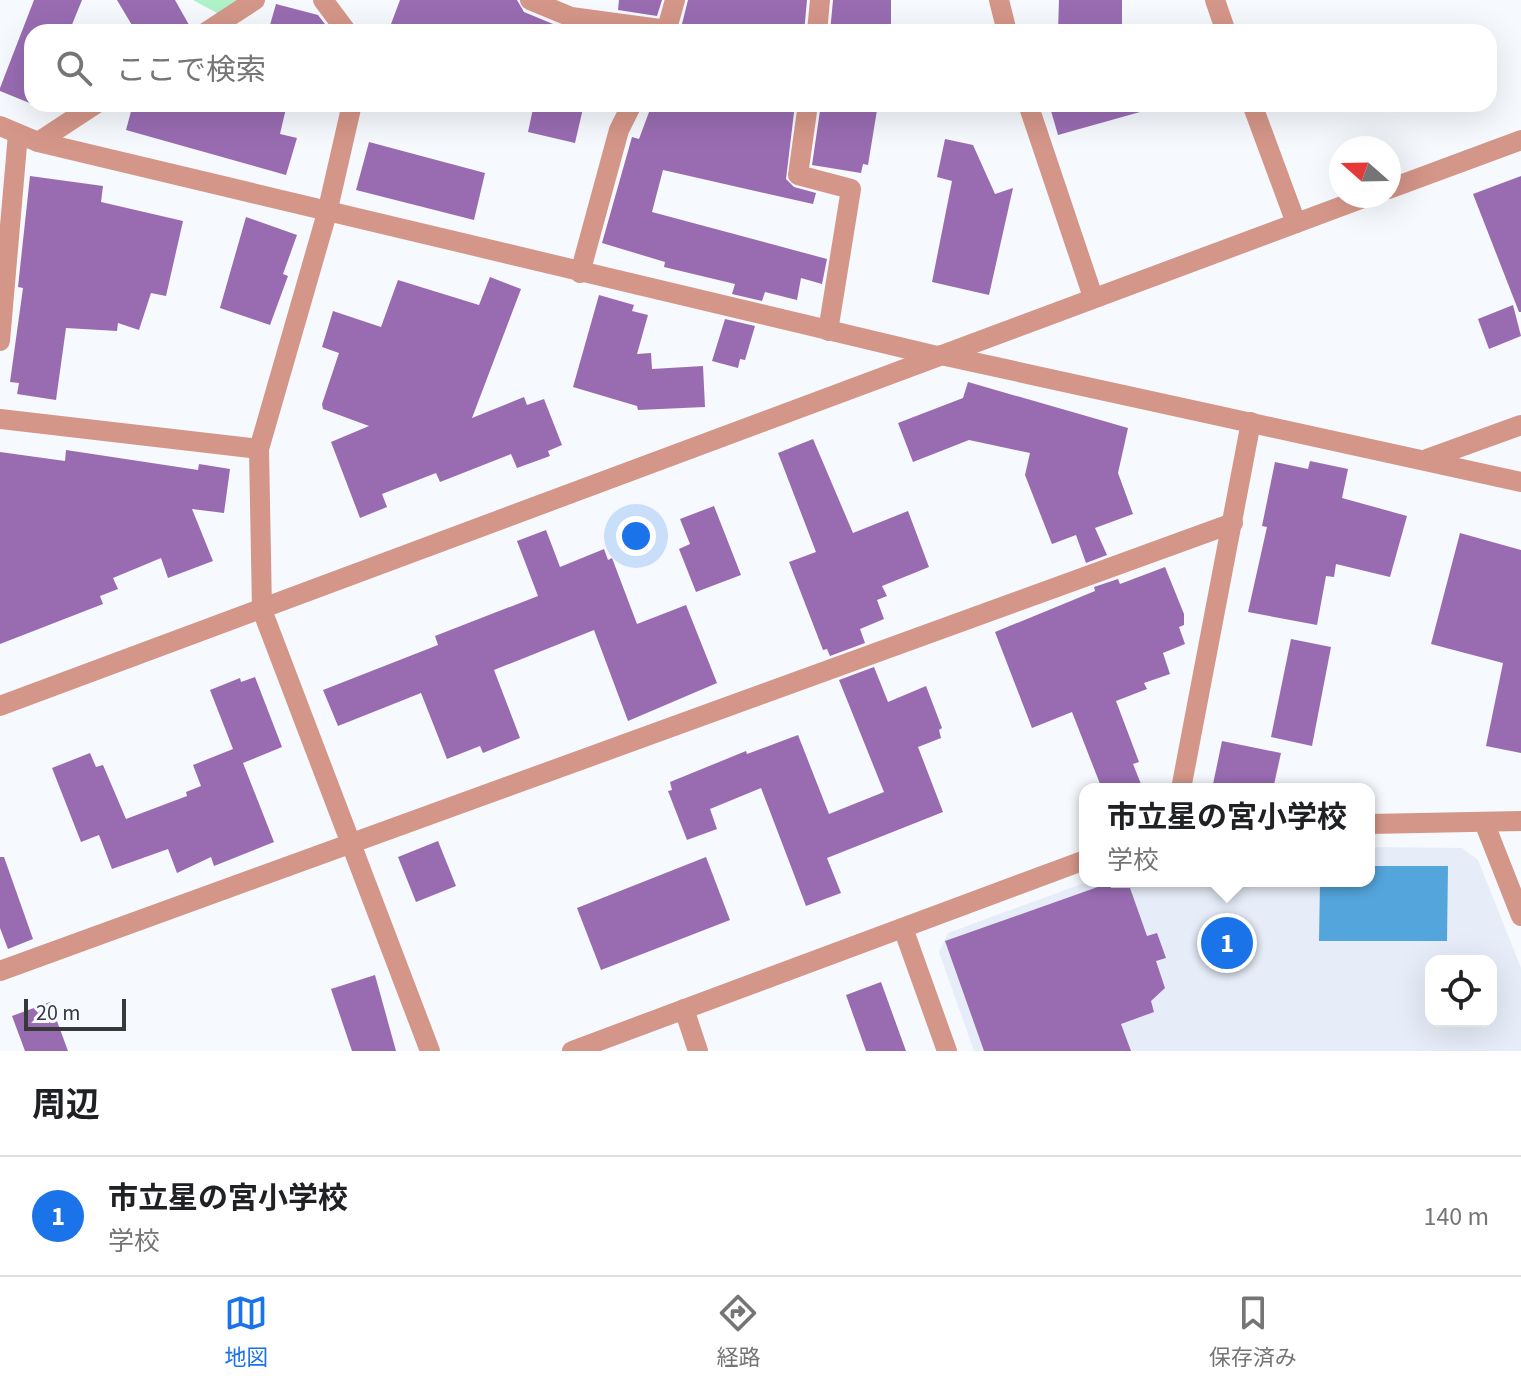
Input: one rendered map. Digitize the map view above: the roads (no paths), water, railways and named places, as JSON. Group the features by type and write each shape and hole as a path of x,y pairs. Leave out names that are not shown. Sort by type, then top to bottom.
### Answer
{"street":[{"path":"218,24 255,0"},
{"path":"323,0 341,24"},
{"path":"530,0 571,17 619,24"},
{"path":"669,24 675,0"},
{"path":"818,24 820,0"},
{"path":"999,0 1005,24"},
{"path":"1215,0 1223,24"},
{"path":"19,134 75,112"},
{"path":"350,112 327,213 259,449 262,610 430,1051"},
{"path":"580,273 619,130 628,112"},
{"path":"807,112 798,175 851,189 828,331"},
{"path":"1031,112 1093,297"},
{"path":"1255,112 1296,223"},
{"path":"19,134 327,213 828,331 1521,482"},
{"path":"0,341 19,134"},
{"path":"1401,185 1521,140"},
{"path":"0,706 1337,208"},
{"path":"0,419 259,449"},
{"path":"1182,783 1251,422"},
{"path":"1426,459 1521,425"},
{"path":"0,971 1233,523"},
{"path":"1375,824 1521,821"},
{"path":"1484,822 1521,916"},
{"path":"572,1051 1079,862"},
{"path":"903,928 947,1051"},
{"path":"684,1009 698,1051"}],"water":[{"path":"1375,866 1448,866 1447,941 1319,941 1320,887 1375,887"}],"place":[{"name":"市立星の宮小学校","path":"1227,943"}]}
